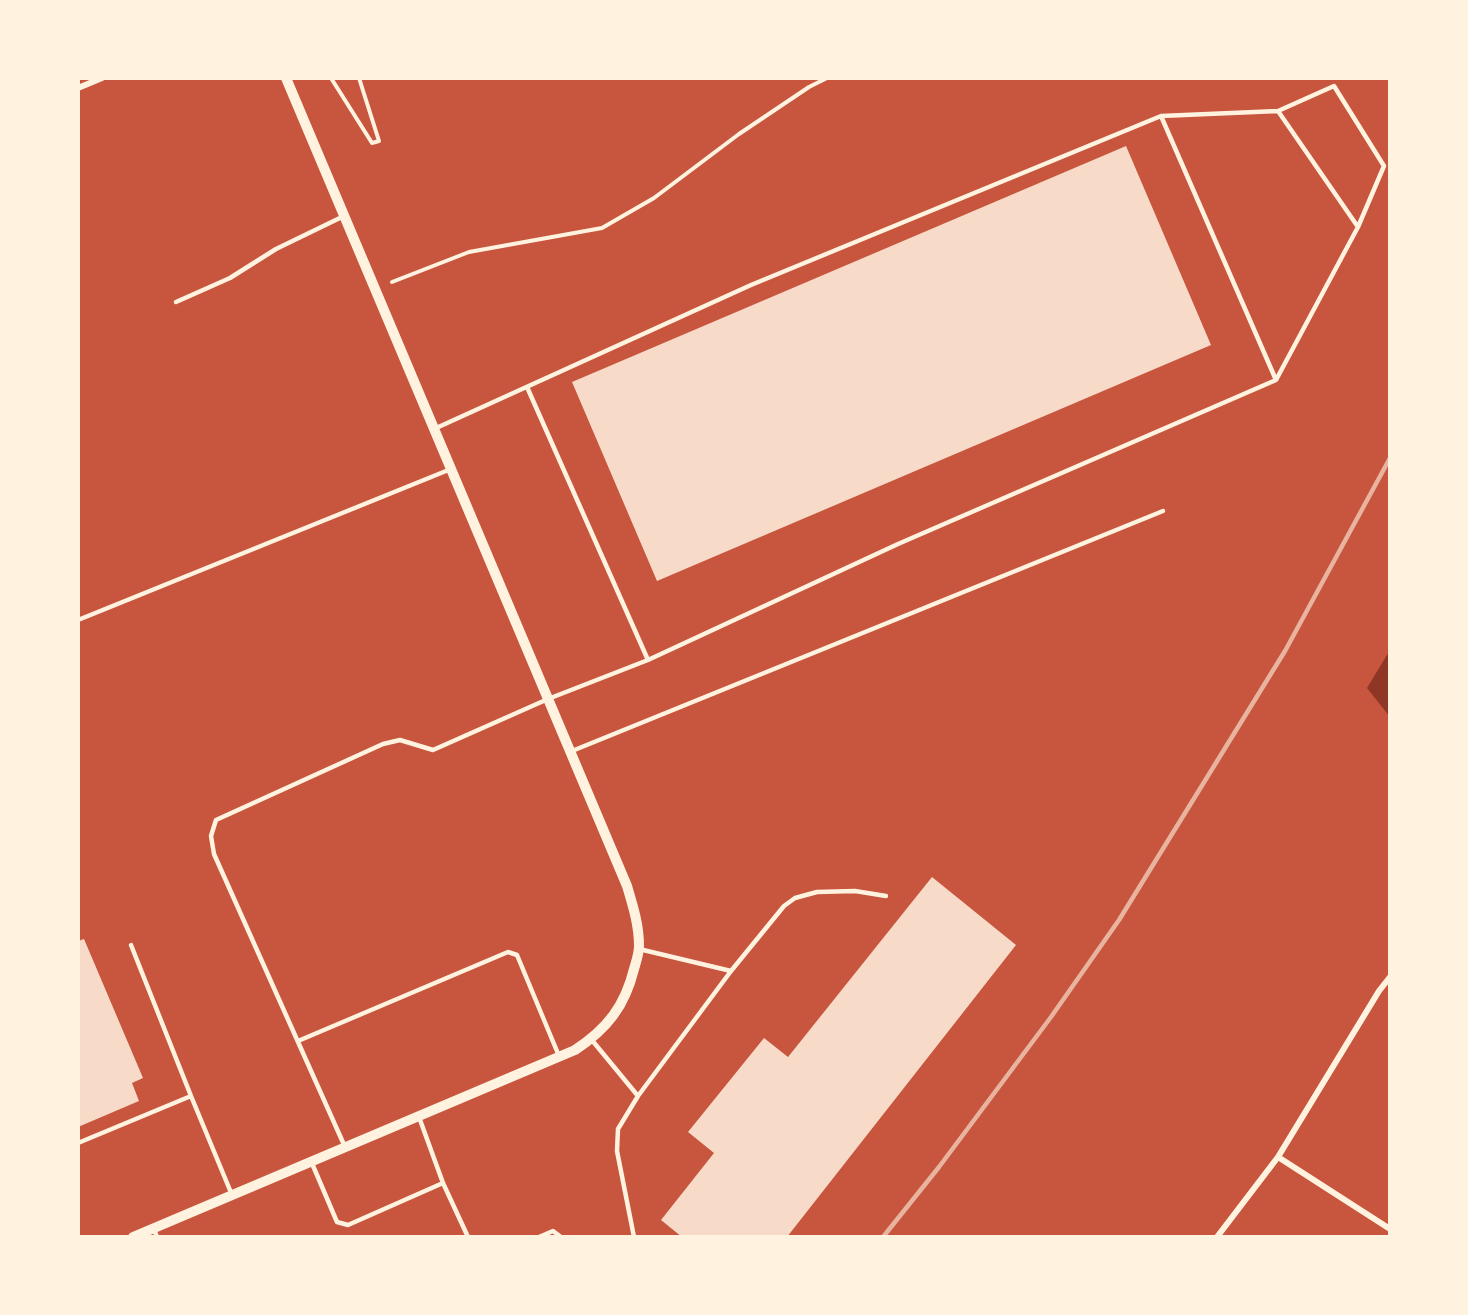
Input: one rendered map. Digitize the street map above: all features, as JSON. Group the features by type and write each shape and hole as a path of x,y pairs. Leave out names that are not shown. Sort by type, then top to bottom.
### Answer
{"street":[{"path":"78,88 102,78"},
{"path":"133,1237 156,1233 232,1195 575,1050 611,1020 629,990 639,949 637,920 627,886 286,78"},
{"path":"1217,1237 1278,1157 1379,991 1390,977"},
{"path":"1278,1157 1390,1229"}],"lane":[{"path":"345,1148 214,854 211,836 216,820 383,744 400,740 433,750 548,699 648,660 898,544 1276,380 1358,227 1384,166 1334,86 1278,111 1161,116 751,285 434,429"},
{"path":"1278,111 1358,227"},
{"path":"1161,116 1276,380"},
{"path":"176,302 230,278 276,249 345,216"},
{"path":"527,387 648,660"},
{"path":"78,620 451,469"},
{"path":"569,752 1163,511"},
{"path":"634,1237 617,1151 618,1129 638,1096 730,971 784,906 795,898 817,892 855,891 886,896"},
{"path":"131,945 232,1195"},
{"path":"639,949 730,971"},
{"path":"297,1041 508,952 517,955 559,1056"},
{"path":"591,1039 638,1096"},
{"path":"78,1143 191,1096"},
{"path":"419,1117 443,1183 468,1237"},
{"path":"311,1161 338,1222 348,1226 443,1183"},
{"path":"539,1237 553,1231 561,1237"}],"path":[{"path":"331,78 372,143 379,141 359,78"},
{"path":"375,288 469,252 602,228 654,198 739,134 809,87 827,78"}],"shaded area":[{"path":"1390,650 1390,717 1367,688"}],"building":[{"path":"1126,146 1211,345 657,581 572,382"},
{"path":"932,877 1016,945 787,1237 682,1237 661,1220 714,1153 688,1132 764,1038 788,1057"},
{"path":"84,939 143,1078 132,1083 139,1101 78,1127 78,941"}],"railway":[{"path":"883,1237 939,1167 1051,1017 1119,920 1285,651 1390,458"}]}
